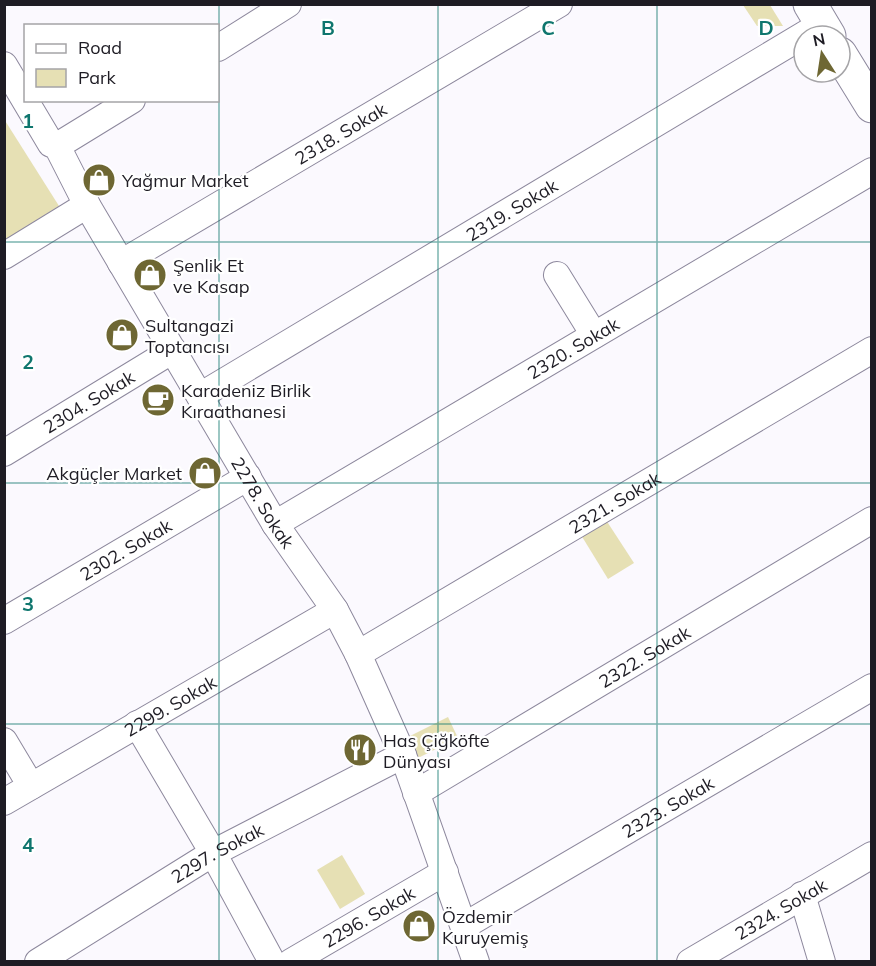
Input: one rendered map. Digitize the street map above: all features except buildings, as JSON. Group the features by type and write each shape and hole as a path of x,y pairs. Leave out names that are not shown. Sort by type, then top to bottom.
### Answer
{"main road":[{"path":"852,74 872,106"}],"street":[{"path":"219,47 288,4"},
{"name":"2318. Sokak","path":"121,263 559,4"},
{"name":"2319. Sokak","path":"200,396 817,15"},
{"name":"2278. Sokak","path":"4,65 24,99"},
{"name":"2278. Sokak","path":"26,102 51,144 57,146 87,205 275,524 335,610 358,654 403,755 476,962"},
{"path":"57,146 129,102"},
{"name":"2320. Sokak","path":"275,524 872,171"},
{"path":"4,256 87,205"},
{"path":"557,275 594,335"},
{"name":"2304. Sokak","path":"4,453 173,350"},
{"name":"2321. Sokak","path":"358,654 872,350"},
{"name":"2302. Sokak","path":"4,621 248,477"},
{"name":"2322. Sokak","path":"417,793 872,520"},
{"name":"2299. Sokak","path":"4,802 335,610"},
{"name":"2323. Sokak","path":"464,926 872,687"},
{"path":"137,724 213,853 272,962"},
{"path":"4,741 31,786"},
{"name":"2297. Sokak","path":"38,962 213,853 403,755"},
{"name":"2324. Sokak","path":"690,962 872,855"},
{"name":"2296. Sokak","path":"291,962 445,872"},
{"path":"802,896 822,962"}],"green space":[{"path":"743,5 770,5 783,26 757,26"},
{"path":"4,119 59,206 5,240 4,240"},
{"path":"606,520 634,563 608,579 581,535"},
{"path":"448,717 458,738 414,760 404,739"},
{"path":"342,855 365,894 340,909 317,870"}],"place":[{"name":"Yağmur Market","path":"99,180"},
{"name":"Şenlik Et ve Kasap","path":"150,275"},
{"name":"Sultangazi Toptancısı","path":"122,335"},
{"name":"Karadeniz Birlik Kıraathanesi","path":"158,400"},
{"name":"Akgüçler Market","path":"205,473"},
{"name":"Has Çiğköfte Dünyası","path":"360,750"},
{"name":"Özdemir Kuruyemiş","path":"419,926"}]}
